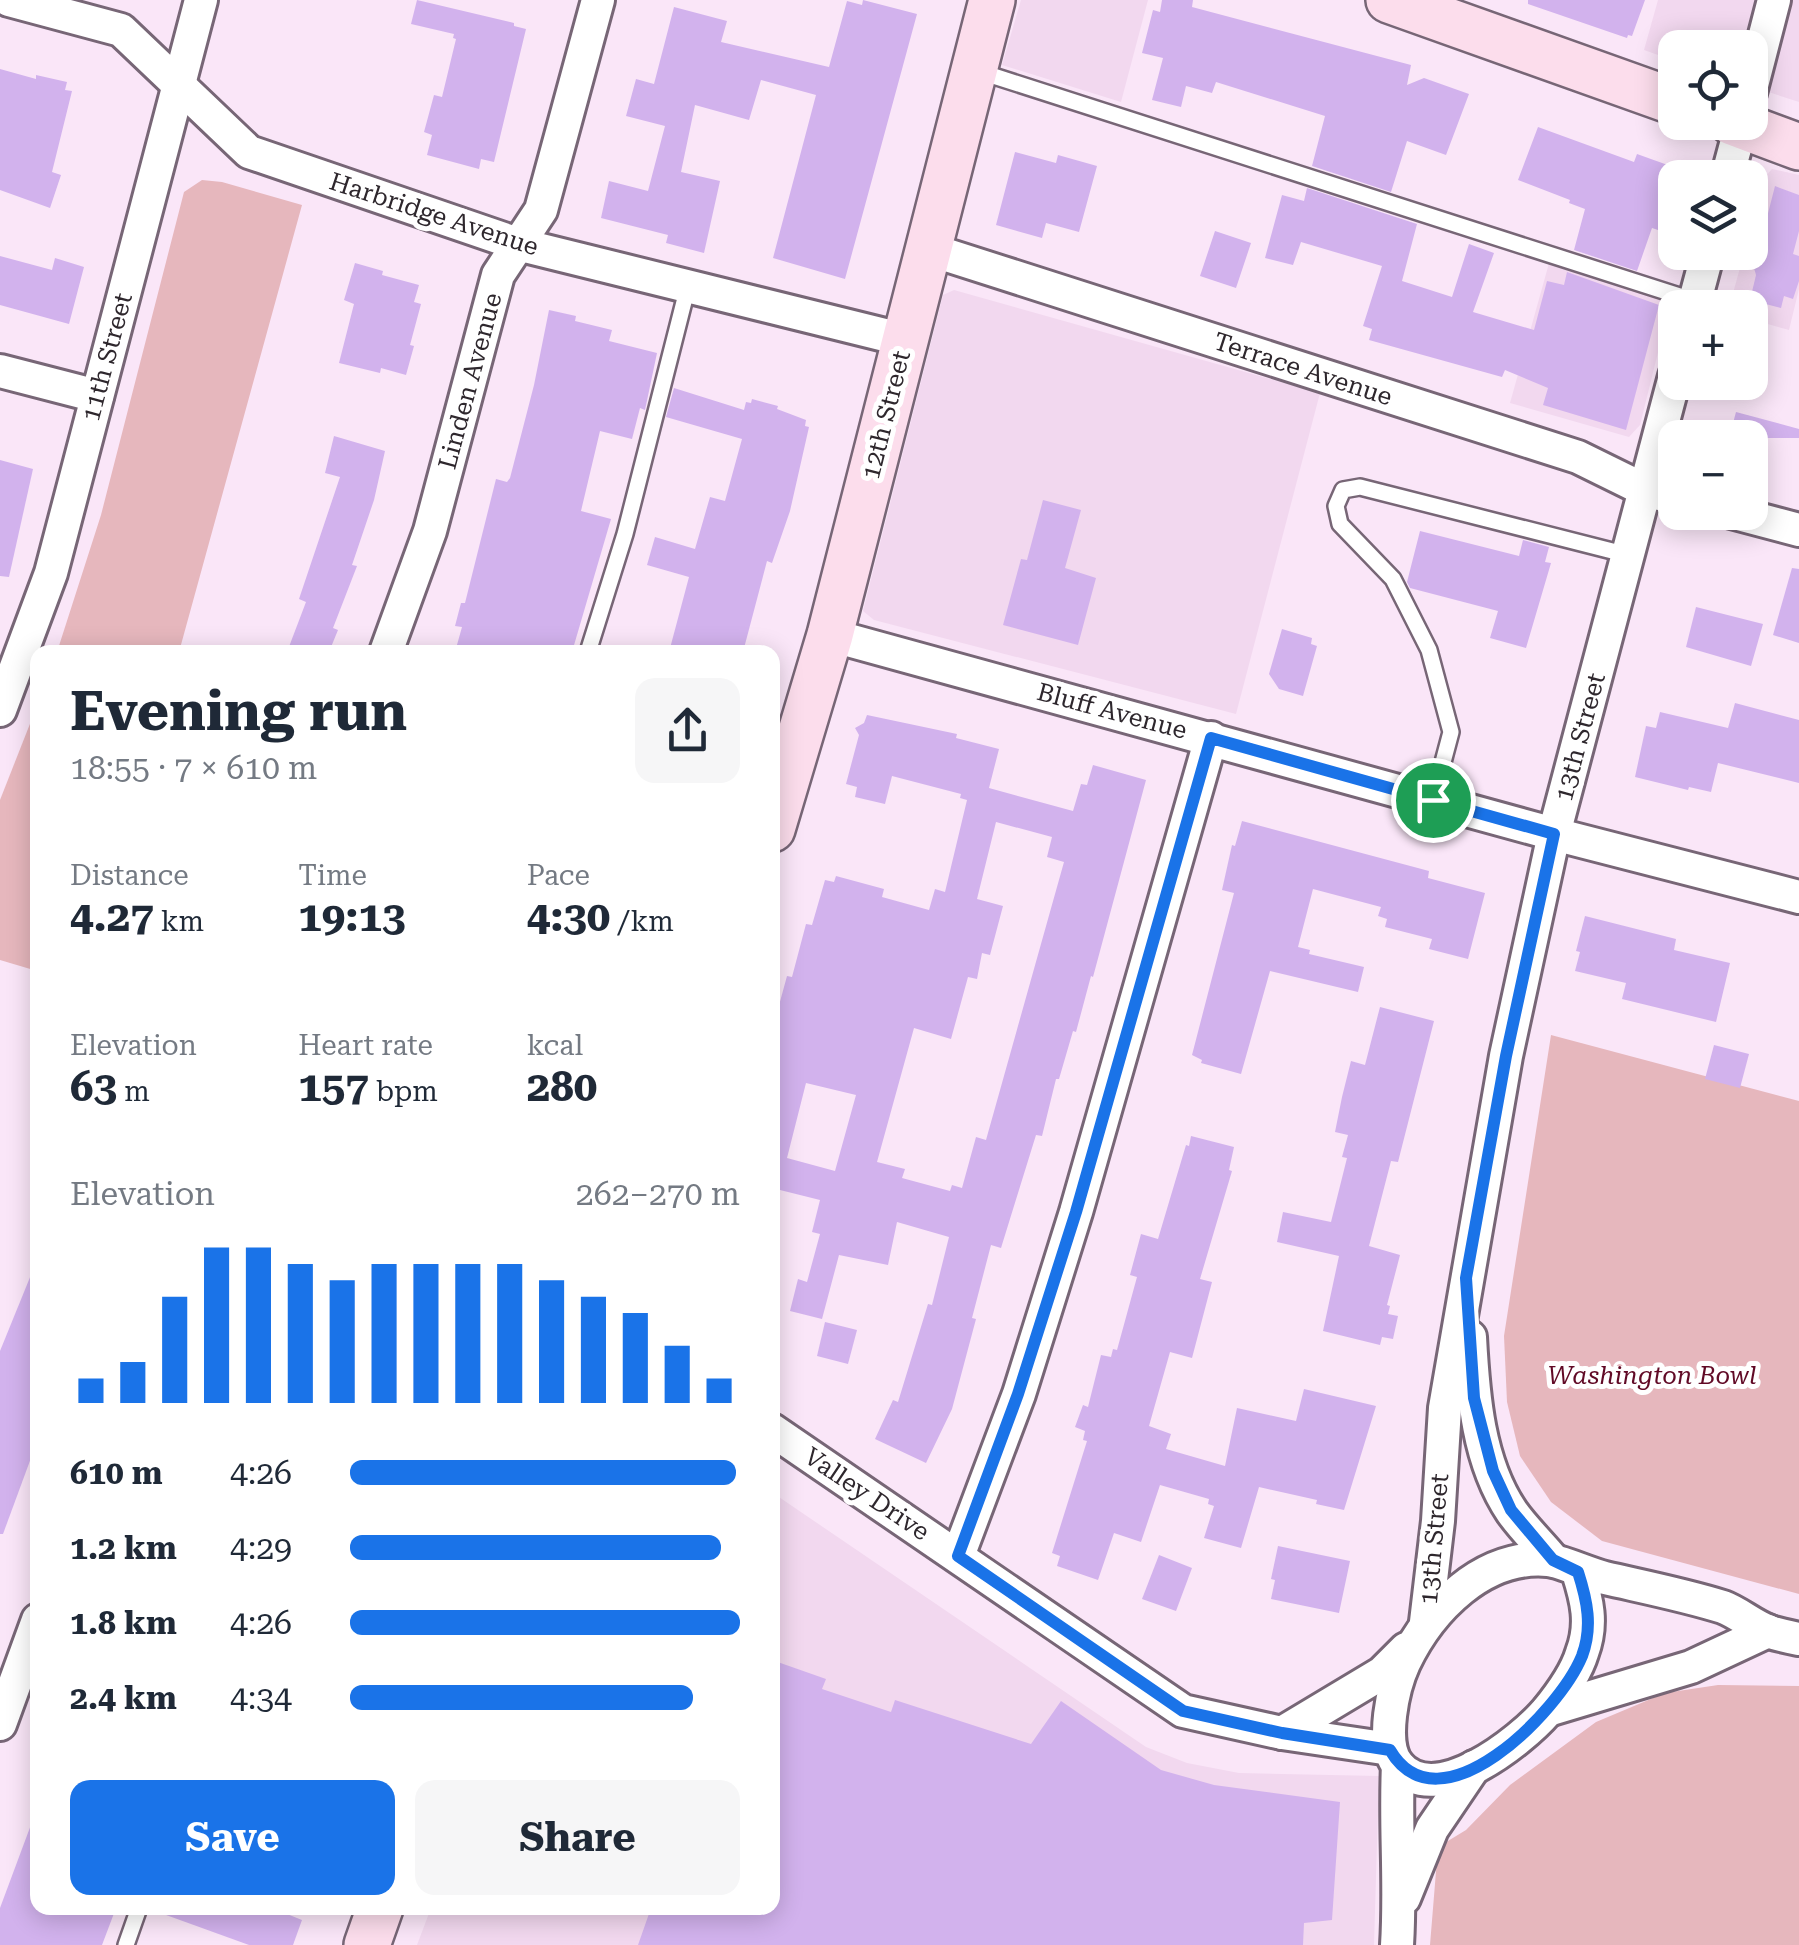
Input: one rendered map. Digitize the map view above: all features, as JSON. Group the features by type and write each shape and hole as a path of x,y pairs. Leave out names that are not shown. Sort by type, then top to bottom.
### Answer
{"street":[{"name":"Harbridge Avenue","path":"10,0 121,30 249,152 521,244 905,340"},
{"name":"11th Street","path":"0,710 51,573 201,0"},
{"name":"Linden Avenue","path":"389,645 430,531 498,275 541,210 598,0"},
{"name":"12th Street","path":"780,802 830,635 992,0"},
{"path":"1389,0 1658,96"},
{"path":"1765,30 1774,0"},
{"path":"1768,130 1799,146"},
{"name":"Terrace Avenue","path":"928,250 1578,457 1658,493"},
{"path":"0,370 97,396"},
{"name":"13th Street","path":"1282,1733 1382,1672 1421,1630 1438,1521 1444,1408 1506,1056 1554,834 1628,555 1658,498"},
{"path":"1768,522 1799,530"},
{"name":"Bluff Avenue","path":"830,635 1799,898"},
{"path":"958,1556 1018,1394 1076,1212 1211,738"},
{"name":"13th Street","path":"1466,1278 1474,1398 1493,1471 1511,1510 1566,1566"},
{"name":"Valley Drive","path":"780,1435 1183,1711 1394,1757"},
{"path":"1397,1945 1400,1906 1391,1706 1400,1672 1421,1630 1465,1588 1499,1565 1517,1560 1566,1566 1726,1608 1784,1635"},
{"path":"1394,1757 1412,1775 1446,1778 1474,1767 1521,1735 1548,1710 1582,1656 1587,1635 1589,1616 1566,1566"},
{"path":"1548,1710 1784,1635"},
{"path":"0,1724 30,1642"},
{"path":"1400,1906 1432,1829 1474,1767"},
{"path":"367,1945 378,1915"}],"lane":[{"path":"974,70 1658,292"},
{"path":"590,645 625,534 688,286"},
{"path":"1433,800 1451,732 1429,650 1393,580 1340,524 1336,506 1344,490 1360,487 1628,555"},
{"path":"126,1945 137,1915"}],"shaded area":[{"path":"1021,0 1148,0 1121,102 1002,65"},
{"path":"1658,0 1799,0 1799,102 1768,92 1768,30 1658,30 1658,55 1644,50"},
{"path":"1772,169 1799,175 1799,289 1789,330 1768,324 1768,290 1734,290 1739,270 1768,270 1768,174"},
{"path":"1551,256 1658,291 1658,352 1640,425 1629,437 1510,403"},
{"path":"954,290 1320,393 1236,714 874,620 863,611 943,295"},
{"path":"780,1498 1146,1747 1187,1763 1239,1773 1379,1776 1374,1945 417,1945 428,1915 780,1915"}],"green space":[{"path":"202,180 222,182 302,205 181,645 59,645 101,515 184,192"},
{"path":"30,724 30,969 0,960 0,800"},
{"name":"Washington Bowl","path":"1551,1035 1799,1101 1799,1594 1602,1541 1551,1502 1520,1456 1507,1402 1504,1336"},
{"path":"1718,1685 1799,1686 1799,1945 1430,1945 1438,1847 1466,1830 1510,1785 1596,1722 1665,1693"}],"building":[{"path":"417,0 526,29 494,162 481,159 479,169 427,155 432,135 424,132 434,95 442,97 456,39 454,34 411,24"},
{"path":"863,0 917,14 845,279 773,258 816,95 761,80 749,120 695,105 681,172 720,181 704,253 666,243 668,235 601,218 609,181 648,191 665,126 626,116 636,79 654,84 674,7 727,21 721,42 829,67 847,1 862,5"},
{"path":"1162,0 1193,0 1192,7 1411,65 1407,85 1424,78 1469,94 1446,155 1407,141 1391,192 1312,166 1325,116 1216,82 1212,93 1186,86 1181,107 1152,100 1163,58 1142,53 1153,10 1160,12"},
{"path":"1528,0 1645,0 1632,36 1627,38 1528,4"},
{"path":"0,69 67,82 65,90 72,91 52,172 61,175 50,208 0,190"},
{"path":"1538,127 1634,162 1637,154 1658,162 1658,230 1652,228 1637,271 1574,250 1585,209 1518,180"},
{"path":"1015,152 1056,163 1058,155 1097,166 1079,232 1046,223 1042,238 996,225"},
{"path":"1775,186 1799,195 1799,231 1793,254 1799,256 1799,281 1793,299 1784,296 1781,308 1768,305 1768,290 1752,290 1755,270 1768,270 1768,213"},
{"path":"1307,188 1417,224 1402,281 1452,297 1469,244 1494,253 1473,312 1534,330 1547,281 1564,285 1567,272 1658,305 1626,430 1543,405 1548,388 1505,370 1502,377 1369,340 1372,329 1363,326 1382,266 1301,242 1293,265 1265,258 1282,195 1304,201"},
{"path":"1215,231 1251,243 1236,288 1200,276"},
{"path":"0,256 52,270 55,258 84,267 69,324 0,305"},
{"path":"355,263 419,285 414,302 421,304 406,375 339,363 354,304 344,300"},
{"path":"549,310 612,330 609,341 657,353 645,410 640,408 632,439 600,431 581,511 611,519 574,645 457,645 462,627 455,626 461,603 465,603 496,479 507,482 510,478"},
{"path":"674,388 744,410 746,402 751,403 752,399 778,406 777,409 806,420 805,426 809,427 790,511 772,563 767,561 745,645 671,645 689,577 647,565 655,537 695,549 710,497 725,501 742,439 666,417"},
{"path":"1736,412 1766,420 1734,420"},
{"path":"1768,421 1799,429 1799,438 1768,438"},
{"path":"334,436 385,451 374,500 352,565 357,566 333,628 338,630 332,645 290,645 306,602 299,599 340,477 325,473"},
{"path":"0,460 33,469 9,577 0,576"},
{"path":"1043,500 1081,510 1065,568 1096,578 1078,645 1003,625 1021,559 1027,560"},
{"path":"1420,531 1519,556 1523,540 1549,547 1545,562 1551,563 1526,648 1490,638 1498,611 1410,588 1407,582"},
{"path":"1792,568 1799,569 1799,643 1773,635"},
{"path":"1696,607 1763,624 1751,666 1686,647"},
{"path":"1282,629 1312,638 1311,644 1317,646 1303,696 1279,689 1269,674"},
{"path":"1735,703 1799,720 1799,783 1718,763 1711,792 1635,777 1646,726 1656,728 1660,712 1728,728"},
{"path":"867,715 957,734 956,738 999,749 989,788 1073,811 1081,784 1087,785 1093,765 1146,780 1076,1032 1073,1031 1056,1079 1042,1136 1036,1135 1001,1248 991,1245 952,1409 926,1463 875,1439 893,1400 898,1402 928,1304 932,1305 949,1237 897,1222 888,1265 839,1255 822,1319 790,1311 798,1279 807,1282 820,1234 812,1232 820,1200 780,1190 780,1002 787,976 792,977 806,924 812,925 825,880 834,882 836,876 884,889 882,897 929,910 935,889 945,892 967,800 960,798 961,794 892,776 885,804 855,797 857,787 846,784 859,735 855,728 864,723","holes":["996,822 1052,837 1047,857 1064,862 986,1140 976,1137 962,1188 952,1185 950,1191 902,1178 905,1169 877,1162 914,1028 951,1039 968,977 977,979 982,953 990,955 1003,906 977,899","806,1083 856,1095 835,1171 787,1158"]},
{"path":"1242,821 1429,871 1428,878 1485,893 1468,959 1429,949 1432,939 1385,927 1387,919 1378,916 1381,907 1313,889 1298,947 1310,950 1309,954 1364,967 1358,992 1270,971 1241,1074 1201,1063 1192,1055 1234,893 1222,890"},
{"path":"1585,916 1676,939 1674,950 1730,963 1716,1022 1622,999 1626,983 1575,971"},
{"path":"1380,1007 1434,1021 1398,1162 1391,1161 1369,1246 1400,1255 1387,1305 1388,1314 1398,1316 1393,1339 1382,1337 1380,1345 1323,1331 1339,1256 1277,1242 1283,1212 1331,1222 1347,1158 1342,1157 1348,1135 1335,1132 1342,1097 1351,1061 1365,1065"},
{"path":"1714,1045 1749,1054 1740,1088 1705,1079"},
{"path":"1191,1136 1234,1147 1229,1170 1232,1171 1200,1279 1212,1282 1192,1358 1170,1352 1149,1426 1171,1434 1166,1449 1225,1466 1237,1408 1296,1421 1304,1389 1376,1406 1344,1510 1259,1487 1241,1548 1204,1538 1214,1506 1208,1504 1209,1499 1160,1485 1141,1542 1114,1533 1098,1580 1057,1566 1060,1556 1052,1553 1087,1441 1083,1440 1085,1431 1075,1427 1083,1405 1088,1407 1101,1355 1111,1357 1113,1349 1117,1350 1137,1277 1130,1275 1141,1234 1158,1239"},
{"path":"30,1277 30,1461 3,1534 0,1534 0,1351"},
{"path":"825,1322 857,1330 848,1364 817,1356"},
{"path":"1278,1546 1350,1561 1339,1613 1271,1599"},
{"path":"1159,1555 1192,1568 1176,1611 1142,1599"},
{"path":"780,1663 826,1679 822,1689 891,1712 895,1700 1031,1744 1061,1701 1161,1770 1214,1785 1340,1802 1332,1920 1304,1923 1303,1945 638,1945 649,1915 780,1915"},
{"path":"30,1827 30,1915 113,1915 102,1945 0,1945 0,1908"},
{"path":"166,1915 290,1915 302,1920 293,1945 249,1945"}],"route":[{"path":"1211,738 1433,800 1554,834 1506,1056 1466,1278 1474,1398 1493,1471 1511,1510 1553,1560 1578,1572 1589,1616 1582,1656 1548,1710 1492,1758 1446,1778 1429,1779 1406,1771 1390,1750 1282,1733 1183,1711 958,1556 1018,1394 1076,1212 1211,738"}]}
